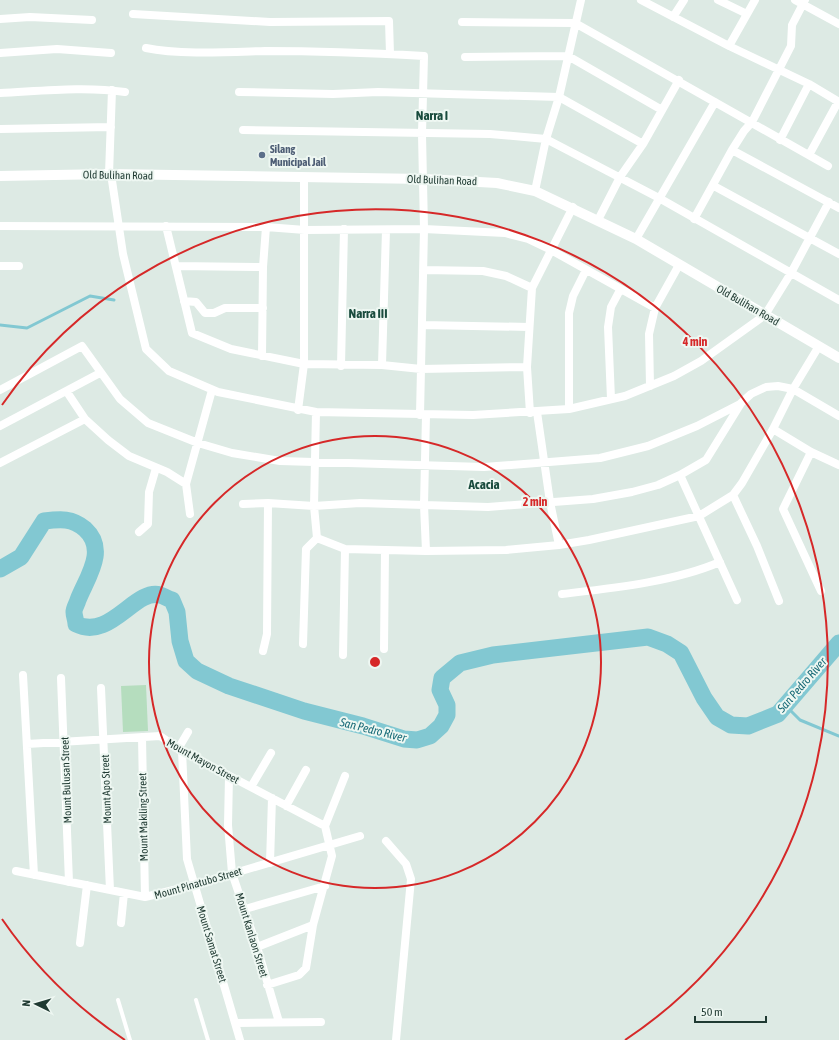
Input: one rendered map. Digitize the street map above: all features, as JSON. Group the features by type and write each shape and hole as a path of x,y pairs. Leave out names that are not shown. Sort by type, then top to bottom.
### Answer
{"street":[{"path":"535,191 546,138 559,97 581,0"},
{"path":"641,0 729,46 809,84 838,102 809,155"},
{"path":"674,17 684,0"},
{"path":"718,0 747,14"},
{"path":"729,46 755,0"},
{"path":"694,219 714,186 732,150 744,131 752,122 791,46 792,25 801,1 839,24"},
{"path":"133,14 270,22 389,21 390,54"},
{"path":"0,18 30,17 92,20"},
{"path":"462,22 575,23 679,80 780,140 828,166"},
{"path":"146,48 155,50 390,54 424,56 422,134 424,179 422,369 426,551"},
{"path":"0,53 57,49 111,53"},
{"path":"465,56 568,56 662,110"},
{"path":"598,220 620,177 643,144 679,80"},
{"path":"780,140 809,84"},
{"path":"0,93 112,90 125,92"},
{"path":"112,90 110,174 123,254 146,349 169,371 212,390 298,410 316,412 423,415 534,412 569,409 611,399 650,386 674,376 701,361 765,316 791,273 829,202"},
{"path":"239,92 424,93 559,97 643,144"},
{"path":"636,239 715,102"},
{"path":"0,129 111,127"},
{"path":"243,130 490,134 546,138 659,198 839,300"},
{"path":"732,150 839,208"},
{"name":"Old Bulihan Road","path":"0,176 110,174 424,179 497,183 535,191 573,207 636,239 839,358"},
{"path":"298,410 304,364 304,178"},
{"path":"714,186 811,237 839,254"},
{"path":"559,545 550,502 527,367 532,288 573,207"},
{"path":"0,226 266,227 305,230 424,229 504,233 528,239 655,308"},
{"path":"166,226 192,332 231,349 304,364 382,366 422,369 527,367"},
{"path":"262,356 263,267 266,227"},
{"path":"341,366 344,229"},
{"path":"382,366 386,230"},
{"path":"650,386 649,334 655,308 679,265"},
{"path":"0,266 19,266"},
{"path":"176,266 263,267"},
{"path":"424,270 483,271 506,276 532,288"},
{"path":"569,409 569,313 573,296 586,270"},
{"path":"611,399 608,327 611,307 620,290"},
{"path":"184,300 196,302 205,313 209,314 225,308 263,308"},
{"path":"422,325 529,327"},
{"path":"0,390 82,346 120,399 148,423 198,443 232,453 280,461 314,463 484,467 600,458 648,446 697,426 740,404 751,394 766,387 778,386 792,389 839,416"},
{"path":"317,538 345,550 506,550 559,545 699,516 733,494 742,483 774,429 792,389 819,346"},
{"path":"0,426 67,392 100,372"},
{"path":"190,514 186,484 212,390"},
{"path":"67,392 85,419 128,456 156,468 186,484"},
{"path":"243,504 268,503 314,506 360,504 488,507 593,499 632,492 658,485 680,475 706,460 740,404"},
{"path":"304,644 306,550 317,538 314,506 316,412"},
{"path":"0,463 85,419"},
{"path":"774,429 811,452 839,465"},
{"path":"811,452 783,509 821,591"},
{"path":"139,532 148,524 149,492 156,468"},
{"path":"680,475 737,600"},
{"path":"733,494 757,546 779,601"},
{"path":"263,651 267,634 268,503"},
{"path":"343,656 345,550"},
{"path":"384,649 385,550"},
{"path":"562,594 665,578 706,568 720,562"},
{"path":"23,675 34,875"},
{"name":"Mount Bulusan Street","path":"62,678 69,882"},
{"name":"Mount Apo Street","path":"101,688 110,890"},
{"path":"180,750 188,732"},
{"name":"Mount Mayon Street","path":"27,744 160,736 180,750 325,826"},
{"name":"Mount Makiling Street","path":"142,737 145,897"},
{"name":"Mount Samat Street","path":"180,750 188,859 194,885 240,1040"},
{"path":"251,787 271,753"},
{"path":"286,806 306,770"},
{"name":"Mount Kanlaon Street","path":"229,776 228,825 232,873 257,947 267,986 279,1022"},
{"path":"267,986 299,975 306,968 313,926 332,856 325,826 345,776"},
{"path":"270,863 272,798"},
{"name":"Mount Pinatubo Street","path":"16,871 145,897 194,885 360,836"},
{"path":"386,840 406,864 411,879 396,1040"},
{"path":"80,943 87,885"},
{"path":"245,909 325,886"},
{"path":"121,923 124,893"},
{"path":"257,947 313,926"},
{"path":"236,1023 321,1022"}],"lane":[{"path":"118,1000 130,1040"},
{"path":"196,1000 208,1040"}],"green space":[{"path":"146,685 148,731 123,732 121,686"}],"waterway":[{"path":"0,325 27,328 90,296 114,300"},
{"name":"San Pedro River","path":"0,569 21,557 44,521 66,520 76,523 85,529 92,537 95,546 94,564 74,609 76,624 88,627 100,626 141,599 151,595 162,595 172,600 177,612 180,641 186,661 197,671 229,686 304,711 363,726 404,739 417,740 430,736 441,726 447,715 447,705 440,690 442,678 460,663 493,655 648,637 667,644 681,653 704,698 717,717 731,725 748,726 778,714 839,643"},
{"path":"786,706 800,720 839,736"}],"place":[{"name":"Silang Municipal Jail","path":"262,155"}],"district":[{"name":"Narra I","path":"432,115"},
{"name":"Narra III","path":"368,313"},
{"name":"Acacia","path":"484,484"}]}
